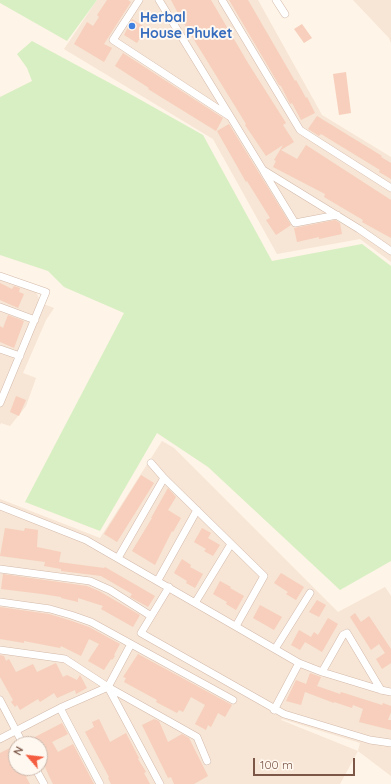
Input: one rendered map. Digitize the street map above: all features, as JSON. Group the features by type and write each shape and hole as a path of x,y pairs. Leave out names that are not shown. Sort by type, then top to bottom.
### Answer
{"street":[{"path":"139,0 113,40 231,117"},
{"path":"160,0 295,223 337,215"},
{"path":"222,0 300,130 391,188"},
{"path":"276,0 285,14"},
{"path":"263,170 337,215 391,251"},
{"path":"0,276 46,292 0,403"},
{"path":"0,307 35,320"},
{"path":"0,349 20,356"},
{"path":"150,463 264,576 236,626"},
{"path":"118,558 164,478"},
{"path":"0,506 86,540 158,580 299,663 322,672 391,692"},
{"path":"158,580 197,510"},
{"path":"195,602 231,544"},
{"path":"0,569 90,581 110,590 151,616"},
{"path":"169,587 141,633 274,710 370,740 391,743"},
{"path":"275,649 310,593"},
{"path":"0,602 50,609 91,622 234,700"},
{"path":"322,672 347,632 381,690"},
{"path":"0,739 60,708 108,687 131,644"},
{"path":"0,650 65,660 108,687 197,737 207,760"},
{"path":"274,710 299,663"},
{"path":"108,687 160,784"},
{"path":"0,700 18,736"},
{"path":"60,708 100,784"}],"shaded area":[{"path":"97,0 258,0 322,115 391,157 391,262 360,239 277,254 213,139 64,49"},
{"path":"353,0 391,0 391,43 389,38"},
{"path":"0,279 36,292 41,303 54,308 46,320 23,373 36,378 26,406 10,426 1,423 0,425"},
{"path":"162,441 174,448 338,612 385,587 391,596 391,776 358,751 340,784 0,784 0,499 100,538","holes":["282,719 360,743 358,751 281,720"]}],"green space":[{"path":"0,0 97,0 67,41 0,3"},
{"path":"32,41 203,135 272,261 362,244 391,266 391,561 340,590 208,467 157,433 100,531 25,502 124,313 64,287 48,271 0,255 0,97 32,81 27,68 17,54"}],"building":[{"path":"107,0 128,0 131,2 104,44 112,48 104,62 74,44 87,22 93,26 99,17 97,15"},
{"path":"171,0 211,0 248,63 286,123 283,125 294,142 281,150 297,159 306,145 391,200 391,238 362,222 363,220 324,197 325,194 273,167 276,161 274,160 283,145 266,156 245,125 246,124"},
{"path":"229,0 248,0 295,81 296,80 306,98 307,97 315,113 301,120 292,103 290,104 281,86"},
{"path":"132,19 146,28 137,43 124,35"},
{"path":"302,24 312,38 304,43 294,29"},
{"path":"123,53 223,118 216,131 148,89 149,88 115,66"},
{"path":"346,72 351,113 339,115 333,74"},
{"path":"317,116 391,163 391,179 379,172 380,170 321,134 319,136 308,129"},
{"path":"229,124 291,225 276,235 266,220 270,218 247,181 246,182 217,131"},
{"path":"335,220 340,223 342,234 297,242 294,228"},
{"path":"0,283 12,289 14,286 20,288 19,292 24,294 18,308 0,300"},
{"path":"8,315 24,321 14,348 0,342 0,326 3,328"},
{"path":"16,396 26,400 19,416 10,412"},
{"path":"141,475 154,483 117,542 104,534"},
{"path":"168,488 176,497 168,510 181,518 173,532 172,531 155,565 132,551"},
{"path":"5,528 24,531 25,528 38,530 37,547 61,552 59,562 105,567 155,596 148,607 130,597 132,594 101,576 61,571 61,569 44,566 45,562 0,556"},
{"path":"202,528 211,533 208,538 220,545 213,556 204,551 206,549 194,542"},
{"path":"182,559 191,565 190,567 203,574 195,588 174,573"},
{"path":"281,573 304,587 296,600 286,594 288,592 274,583"},
{"path":"3,574 87,586 99,591 140,615 133,627 101,609 103,606 78,598 78,602 61,597 1,589"},
{"path":"220,581 244,596 236,610 226,604 227,602 213,594"},
{"path":"317,600 326,605 319,617 309,612"},
{"path":"260,605 282,617 274,630 253,618"},
{"path":"0,607 49,614 69,620 89,627 120,644 114,655 115,656 112,660 111,659 104,670 88,661 99,644 89,639 81,656 61,646 60,648 24,641 24,643 0,639"},
{"path":"355,613 361,622 369,616 391,649 391,663 382,669 376,659 385,653 379,644 371,650 350,617"},
{"path":"328,618 338,624 322,652 305,642 300,650 291,645 299,630 311,637 314,632 318,635"},
{"path":"138,654 232,705 225,717 218,713 211,727 208,725 206,730 195,724 205,705 191,697 183,712 179,710 177,713 124,682 126,678 123,677"},
{"path":"0,655 4,656 6,661 9,659 16,672 33,664 37,672 56,663 63,677 67,675 77,680 80,675 87,688 76,694 75,690 57,698 54,693 40,702 38,699 20,710 17,705 15,707 11,702 13,700 0,677"},
{"path":"310,673 321,677 317,686 340,694 341,692 382,705 383,703 391,706 391,712 388,720 391,720 391,730 359,722 363,709 353,705 352,708 305,692 301,705 286,701 296,680 306,684"},
{"path":"99,719 110,742 126,733 146,772 144,773 150,784 111,784 108,778 109,777 85,732 94,727 92,722"},
{"path":"154,719 159,721 168,742 182,734 189,738 208,776 194,784 174,784 171,777 168,778 142,725"},
{"path":"62,723 68,734 52,742 58,752 73,744 94,784 53,784 48,774 48,736 37,736"},
{"path":"8,749 8,776 28,776 26,777 30,784 0,784 0,753"}],"place":[{"name":"Herbal House Phuket","path":"132,26"}]}
